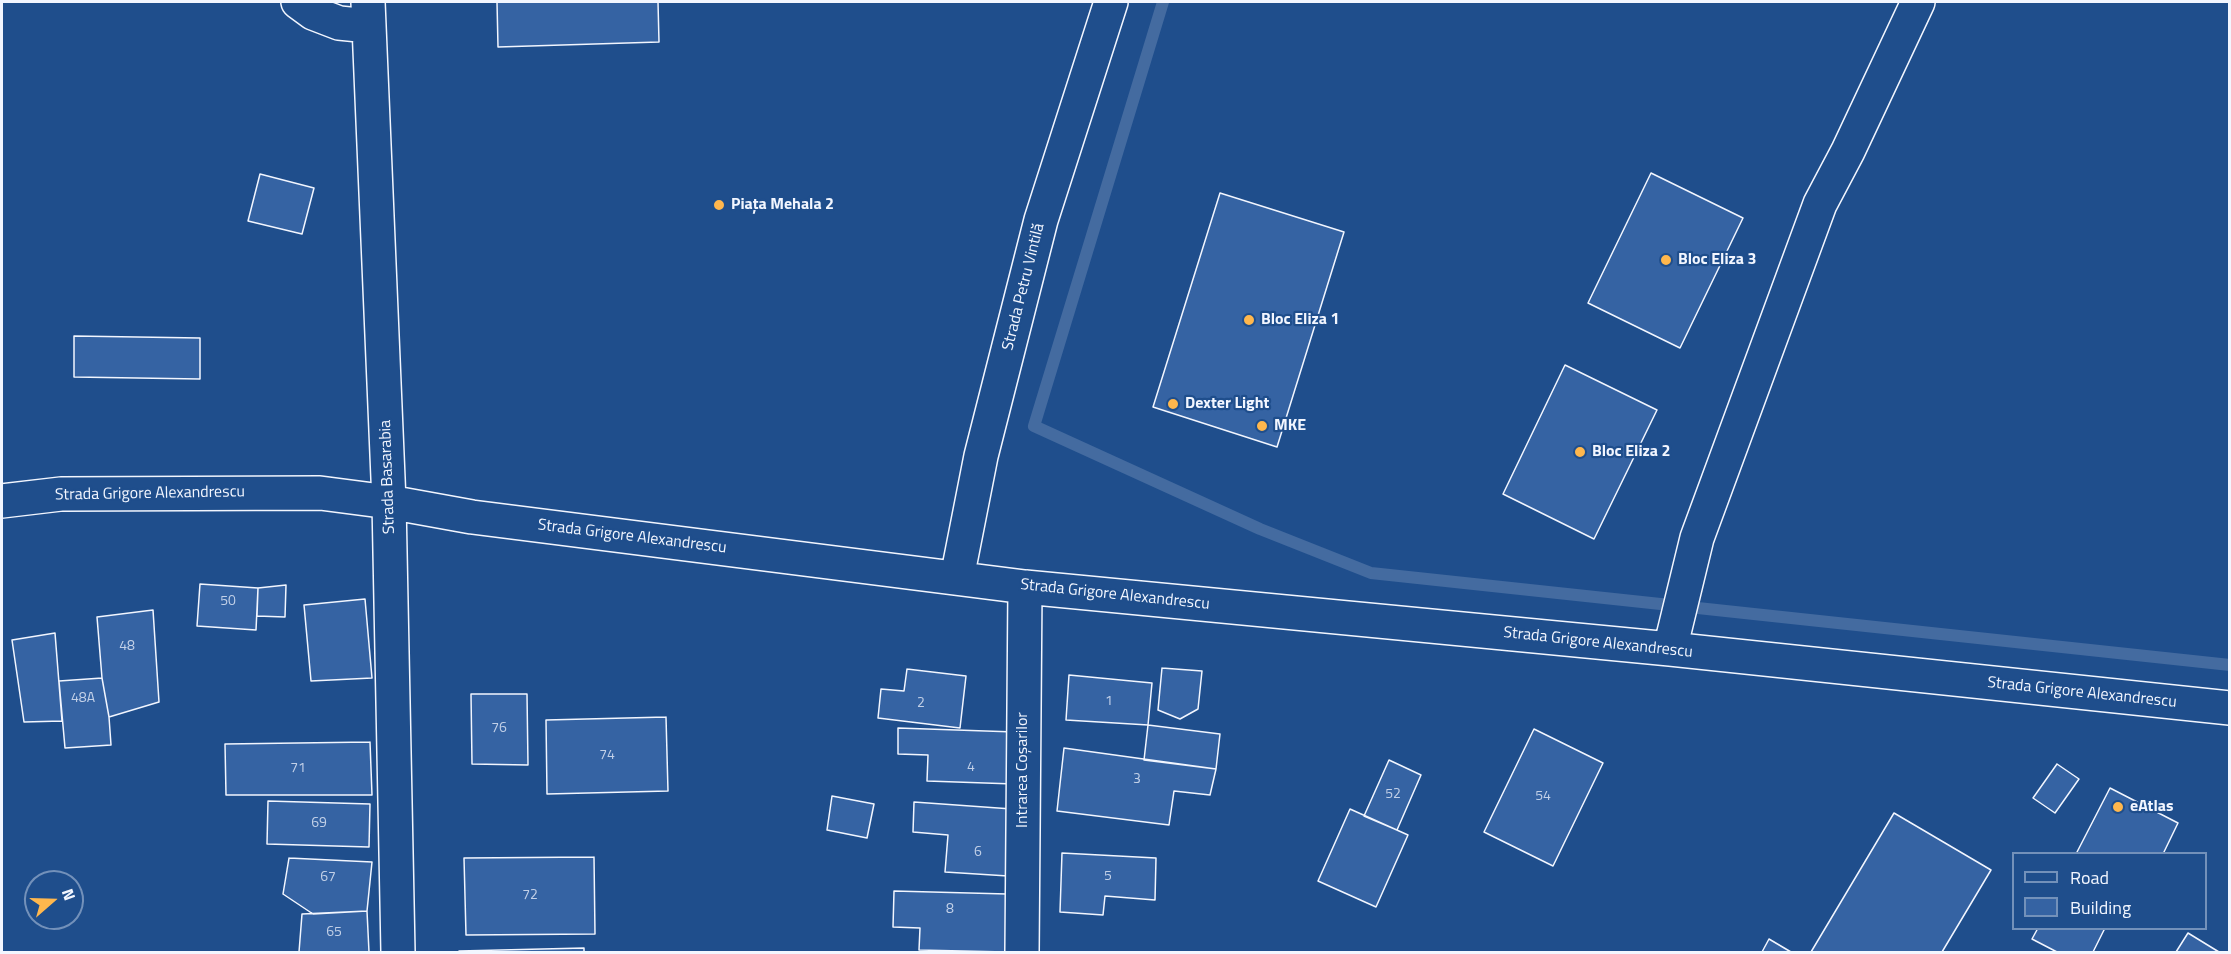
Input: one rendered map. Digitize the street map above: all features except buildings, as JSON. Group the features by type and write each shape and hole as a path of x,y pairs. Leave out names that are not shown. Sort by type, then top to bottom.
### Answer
{"street":[{"path":"298,2 313,13 339,23 369,14"},
{"name":"Strada Petru Vintilă","path":"957,578 981,456 1041,220 1111,2"},
{"path":"1672,639 1697,538 1820,204 1848,151 1918,2"},
{"name":"Strada Basarabia","path":"369,14 389,502 398,952"},
{"name":"Strada Grigore Alexandrescu","path":"2,501 61,494 320,493 389,502 472,517 1025,587 1672,639 2229,708"},
{"name":"Intrarea Coșarilor","path":"1022,952 1025,587"}],"waterway":[{"path":"1163,2 1034,426 1260,529 1371,573 2230,665"}],"place":[{"name":"Piața Mehala 2","path":"719,205"},
{"name":"Bloc Eliza 3","path":"1666,260"},
{"name":"Bloc Eliza 1","path":"1249,320"},
{"name":"Dexter Light","path":"1173,404"},
{"name":"MKE","path":"1262,426"},
{"name":"Bloc Eliza 2","path":"1580,452"},
{"name":"eAtlas","path":"2118,807"}]}
